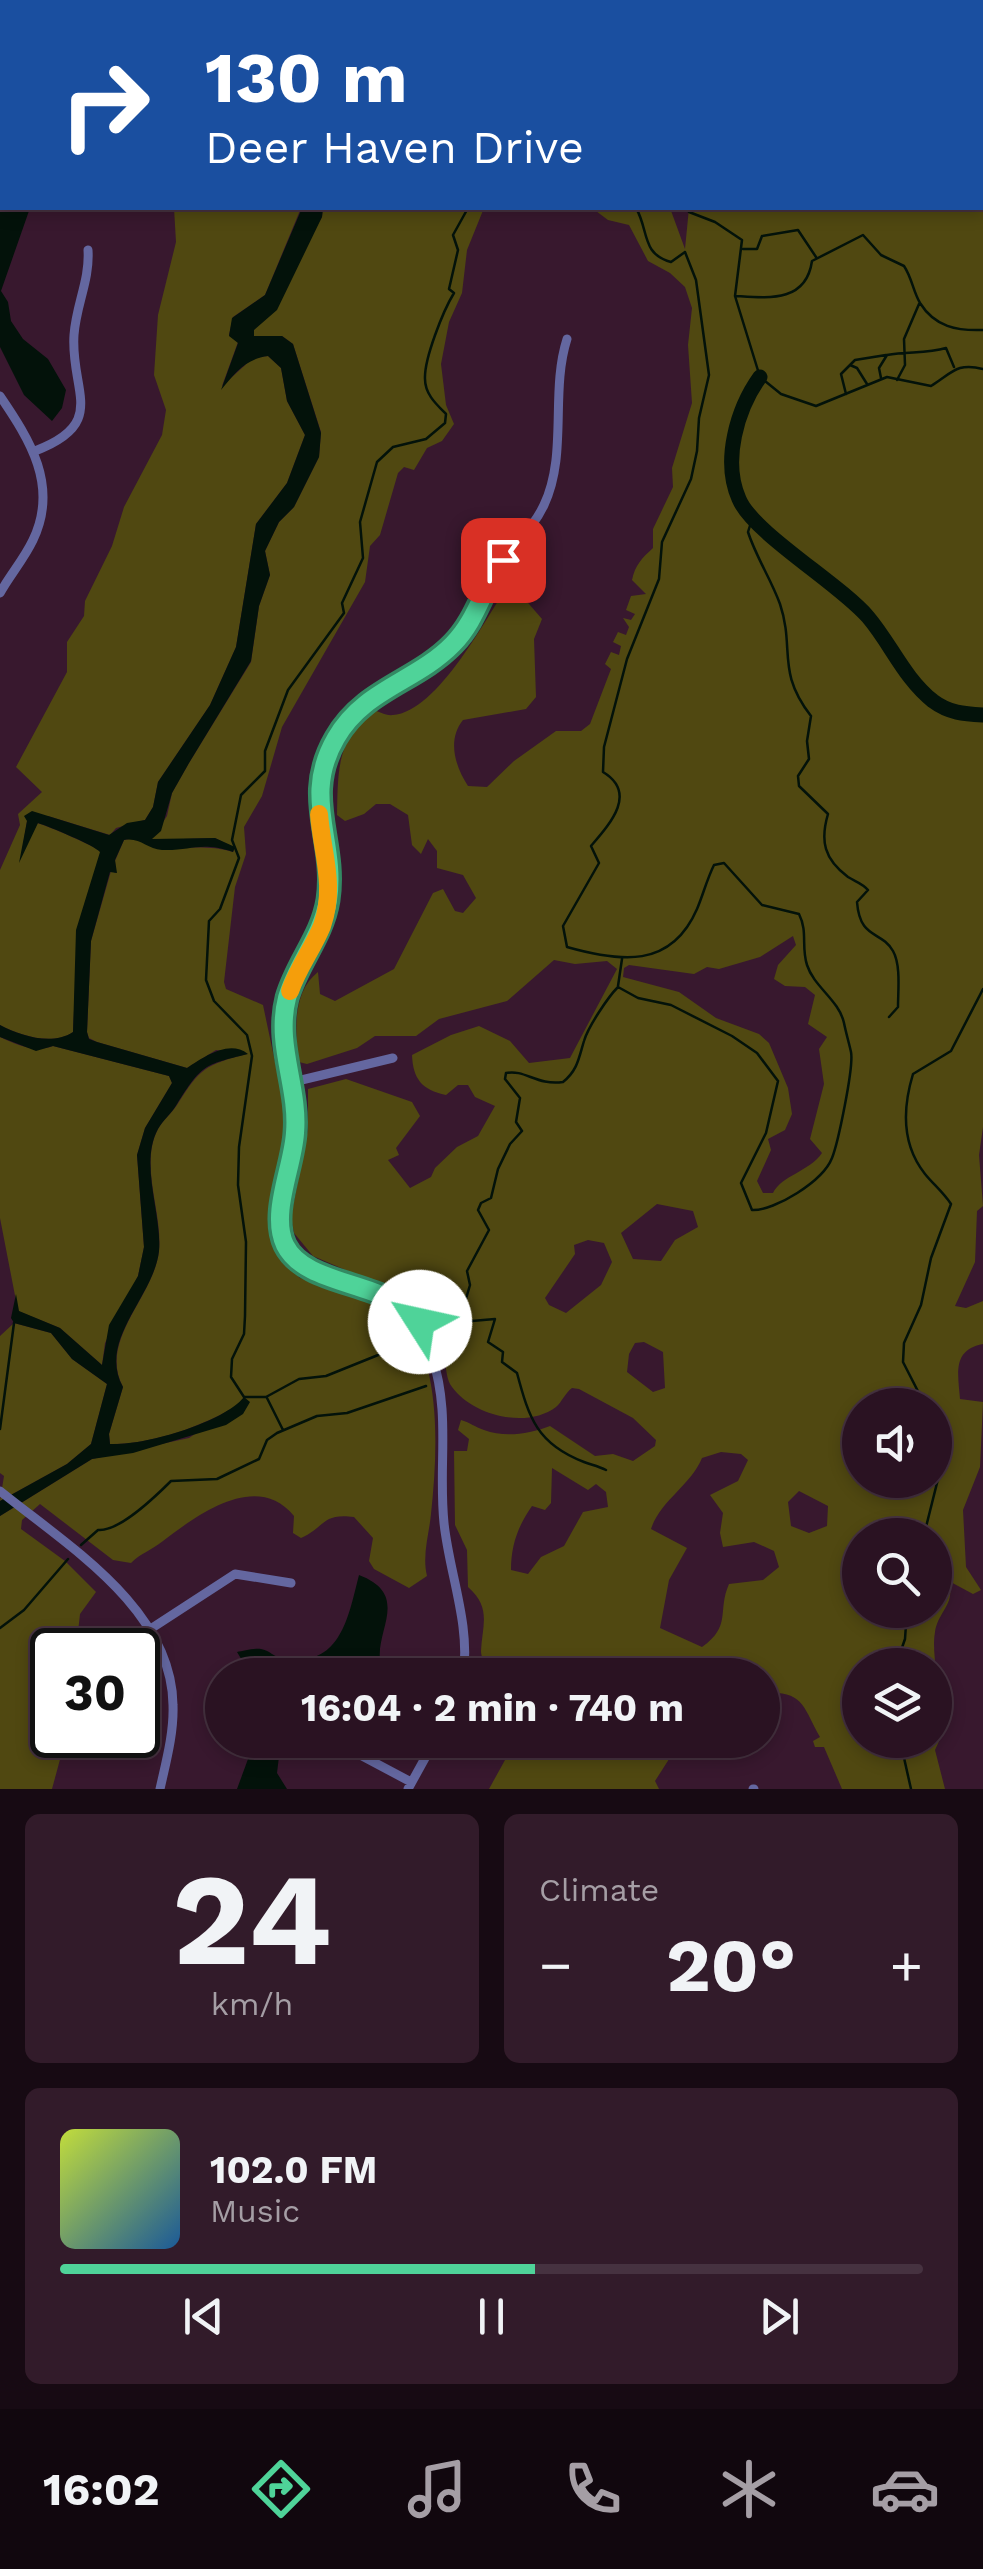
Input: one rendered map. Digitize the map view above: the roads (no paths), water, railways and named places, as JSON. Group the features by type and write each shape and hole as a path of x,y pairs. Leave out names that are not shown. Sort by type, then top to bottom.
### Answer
{"street":[{"path":"35,451 63,438 80,416 82,396 74,338 88,280 88,250"},
{"path":"464,1658 444,1521 445,1414 435,1364 420,1322 401,1303 305,1266 284,1243 281,1218 295,1136 283,1030 287,998 322,927 328,898 329,870 318,808 324,765 345,724 366,701 436,660 457,640 477,611 495,571 542,510 555,464 557,380 566,338"},
{"path":"0,396 35,451 44,491 40,521 31,544 0,593"},
{"path":"289,1083 393,1058"},
{"path":"0,1491 129,1598 152,1628 235,1574 291,1583"},
{"path":"160,1648 169,1670 174,1704 160,1789"},
{"path":"365,1758 410,1786 425,1758"}],"waterway":[{"path":"427,1358 421,1359 413,1347 398,1347 326,1376 299,1379 266,1397 244,1397 231,1377 232,1359 244,1334 246,1242 238,1185 239,1147 252,1056 247,1035 214,1001 206,980 209,921 220,909 239,858 232,840 241,795 265,771 265,751 288,690 344,613 342,603 363,558 360,522 377,462 393,447 426,439 445,423 446,414 432,398 425,379 435,335 454,293 449,289 458,250 453,235 467,210"},
{"path":"435,1357 444,1354 446,1336 452,1332 470,1285 467,1271 489,1230 478,1210 481,1203 491,1198 498,1169 510,1144 522,1131 516,1122 520,1098 505,1079 506,1073 563,1082 575,1068 594,1020 618,987 638,998 671,1005 732,1036 757,1053 778,1081 766,1133 741,1183 752,1210 785,1200 809,1185 827,1167 835,1150 848,1088 851,1052 844,1023 807,965 799,914 762,905 724,863 714,865 686,928 658,951 625,957 567,947 563,926 599,863 591,846 606,828 620,799 619,789 603,772 604,747 627,659 659,579 662,542 691,479 709,375 696,280 685,252 671,262 655,253 637,210"},
{"path":"689,212 715,222 742,240 735,296 760,377 781,394 816,406 887,377 931,386 961,368 983,369"},
{"path":"743,249 757,249 762,236 798,230 816,257"},
{"path":"735,296 772,297 794,291 808,275 812,261 863,235 881,255 904,266 920,303 933,317 956,328 983,330"},
{"path":"897,380 905,365 904,339 919,304"},
{"path":"881,378 879,368 887,355 946,348 954,367"},
{"path":"846,394 841,374 855,360 886,355"},
{"path":"850,365 857,368 867,384"},
{"path":"760,377 739,420 732,452 734,484 747,512 868,617 914,682 933,701 951,710 983,715"},
{"path":"753,516 748,532 780,604 790,673 811,716 809,759 798,776 799,786 828,814 824,841 829,856 848,877 868,890 857,902 862,923 888,944 896,957 898,1007 889,1017"},
{"path":"618,986 622,959"},
{"path":"916,1388 903,1362 904,1343 921,1305 931,1258 951,1204 917,1162 908,1138 907,1099 913,1074 951,1051 983,989"},
{"path":"460,1322 495,1319 488,1342 503,1352 502,1362 517,1373 537,1428 568,1455 606,1470"},
{"path":"0,1429 14,1323"},
{"path":"81,1545 98,1530 126,1520 171,1481 217,1479 259,1459 267,1440 277,1433 317,1416 347,1413 426,1386"},
{"path":"267,1398 283,1430"},
{"path":"928,1518 933,1498"},
{"path":"0,1628 24,1610 68,1559"},
{"path":"902,1648 906,1628"},
{"path":"904,1758 911,1789"}]}
